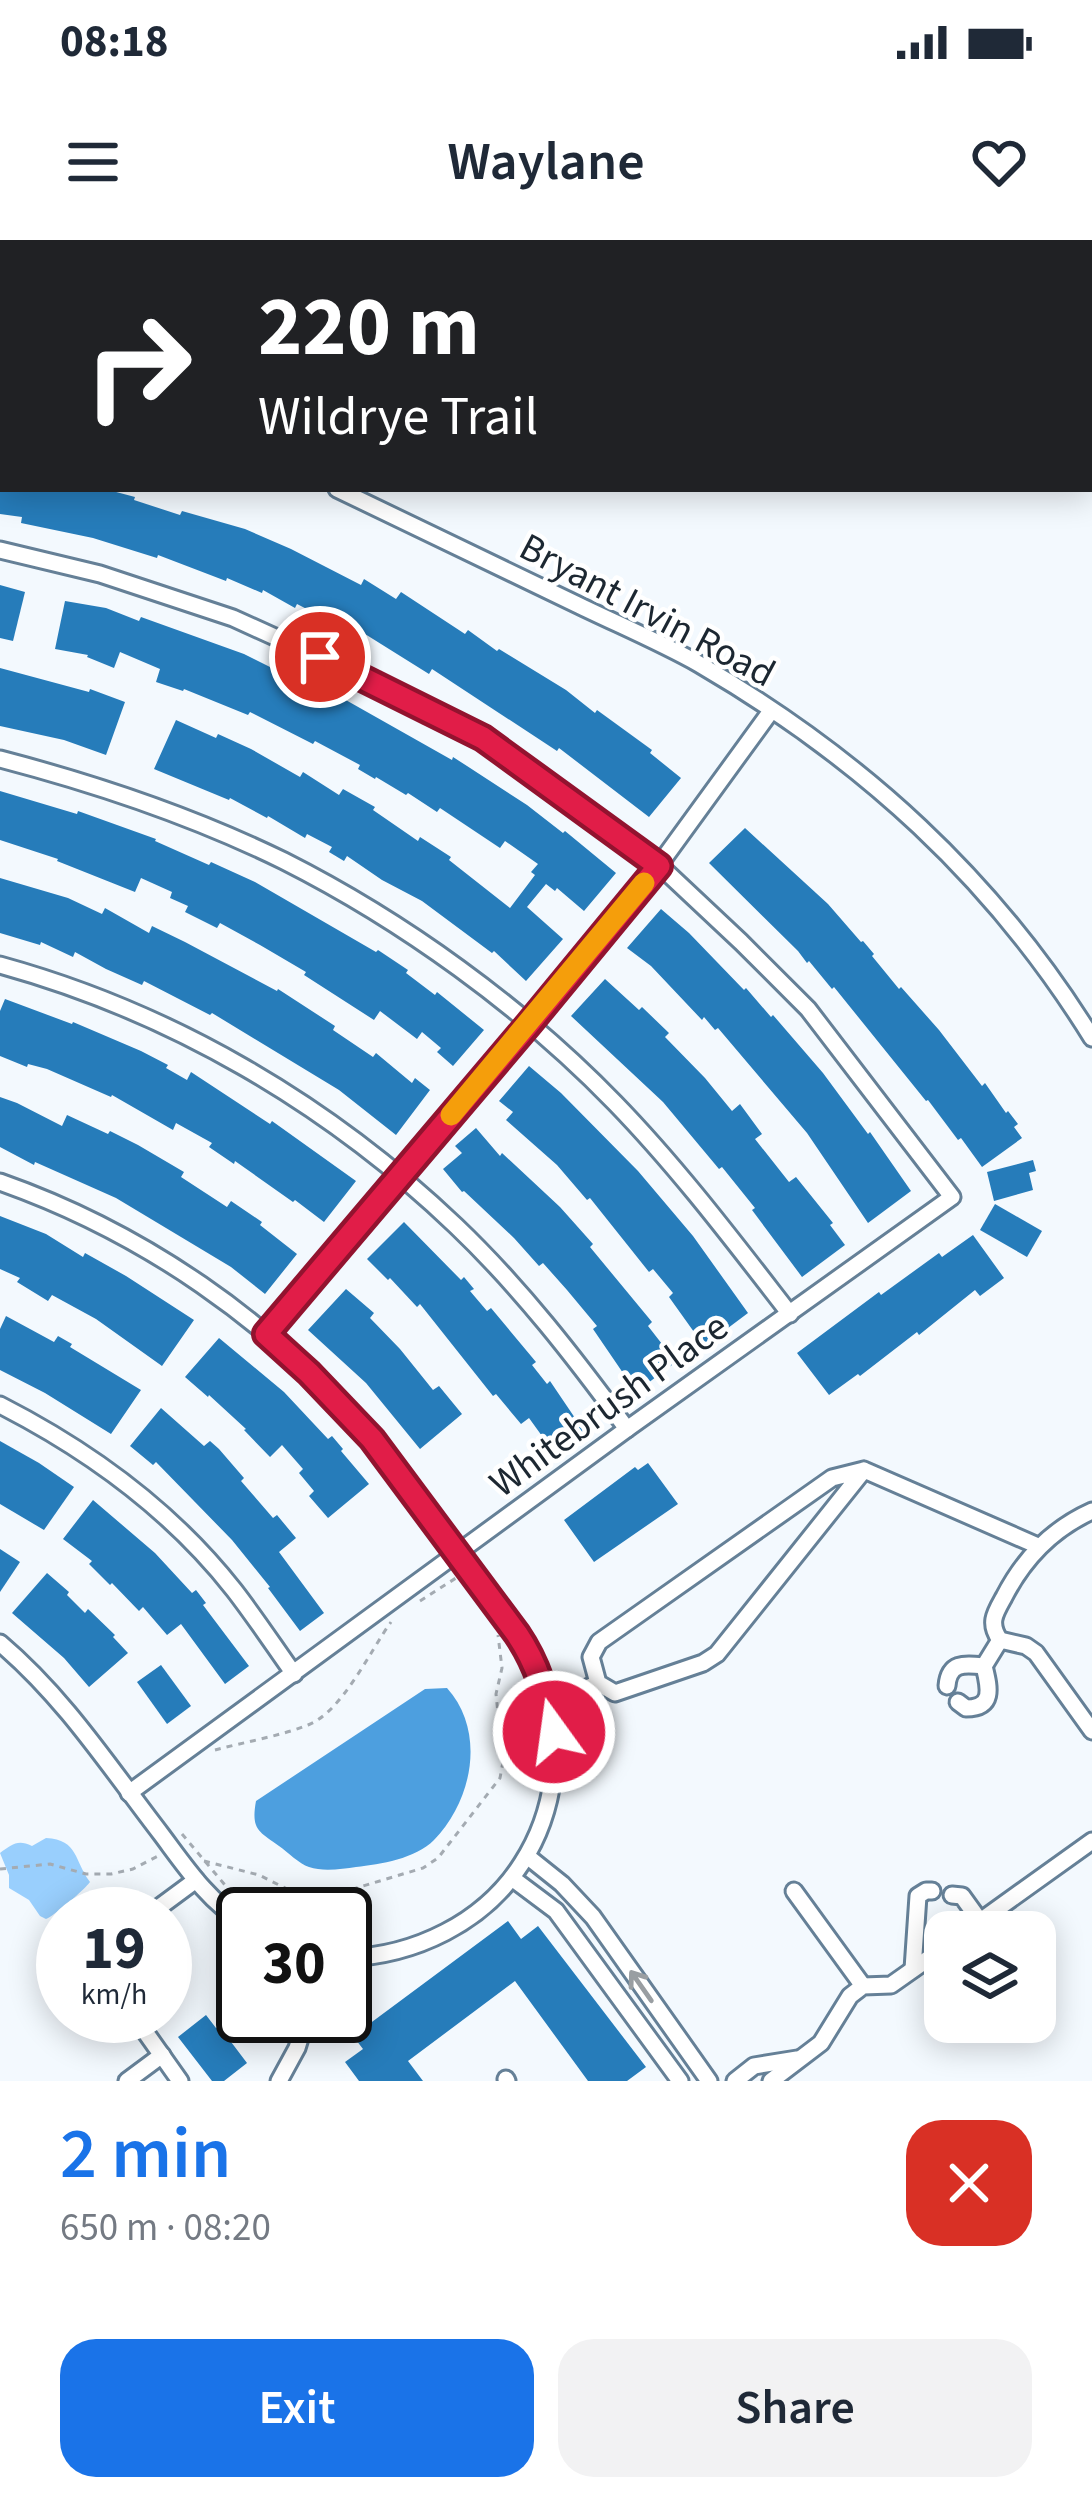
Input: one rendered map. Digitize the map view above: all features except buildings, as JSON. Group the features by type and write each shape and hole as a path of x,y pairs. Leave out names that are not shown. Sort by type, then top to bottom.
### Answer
{"street":[{"name":"Bryant Irvin Road","path":"343,492 697,663 861,772 934,839 1000,912 1056,980 1092,1038"},
{"path":"0,550 100,574 233,618 363,676 483,738 659,866"},
{"path":"266,1334 659,866 772,711"},
{"path":"0,759 71,777 283,861 442,956 610,1098 656,1147 790,1314"},
{"name":"Whitebrush Place","path":"129,1792 952,1197 808,1010 659,866"},
{"path":"0,965 71,988 213,1049 328,1120 399,1175 467,1237 527,1301 627,1429"},
{"path":"0,1182 68,1209 153,1253 266,1334 372,1439 533,1659 548,1705 555,1759 544,1818 527,1856 512,1878 474,1914 418,1945 372,1956"},
{"path":"0,1405 73,1446 166,1517 233,1590 294,1674"},
{"path":"864,1470 717,1654 704,1663 615,1694 598,1683 591,1657 599,1642 832,1478 864,1470 1038,1546"},
{"path":"1092,1511 1038,1546 1018,1568 992,1618 1000,1640 1036,1653 1092,1731"},
{"path":"958,1702 976,1708 985,1701 990,1691 984,1666 1000,1640"},
{"path":"0,1643 73,1716 196,1880 216,1899"},
{"path":"947,1686 953,1668 984,1666"},
{"path":"548,1705 598,1683"},
{"path":"994,1911 1092,1841"},
{"path":"527,1856 593,1918 709,2081"},
{"path":"512,1878 556,1911 680,2081"},
{"path":"187,1887 196,1880"},
{"path":"794,1891 863,1986"},
{"path":"913,1970 918,1896 932,1892"},
{"path":"952,1895 962,1896 973,1911"},
{"path":"771,2081 821,2043 850,1996 863,1986 891,1985 924,1962"},
{"path":"153,2043 180,2081"},
{"path":"278,2081 299,2043"},
{"path":"127,2081 162,2055"},
{"path":"735,2081 754,2066 800,2059"}],"path":[{"path":"408,1609 455,1577"},
{"path":"228,1738 210,1752 311,1724 330,1710 392,1620 374,1633"},
{"path":"204,1861 259,1875 301,1896 323,1898 423,1868 452,1843 500,1778 498,1633 512,1652"},
{"path":"527,1682 537,1739"},
{"path":"176,1827 227,1887"},
{"path":"0,1869 50,1864 86,1874 111,1874 158,1856 146,1840"}],"shaded area":[{"path":"447,1688 467,1724 470,1765 458,1805 426,1846 387,1862 320,1869 301,1863 258,1828 256,1801 425,1689"},
{"path":"46,1838 65,1843 90,1882 85,1887 36,1887 36,1910 9,1888 0,1853 15,1844 32,1846"}],"slow traffic":[{"path":"451,1115 644,883"}],"route":[{"path":"320,657 483,738 659,866 266,1334 372,1439 517,1634 542,1682 554,1732"}]}
